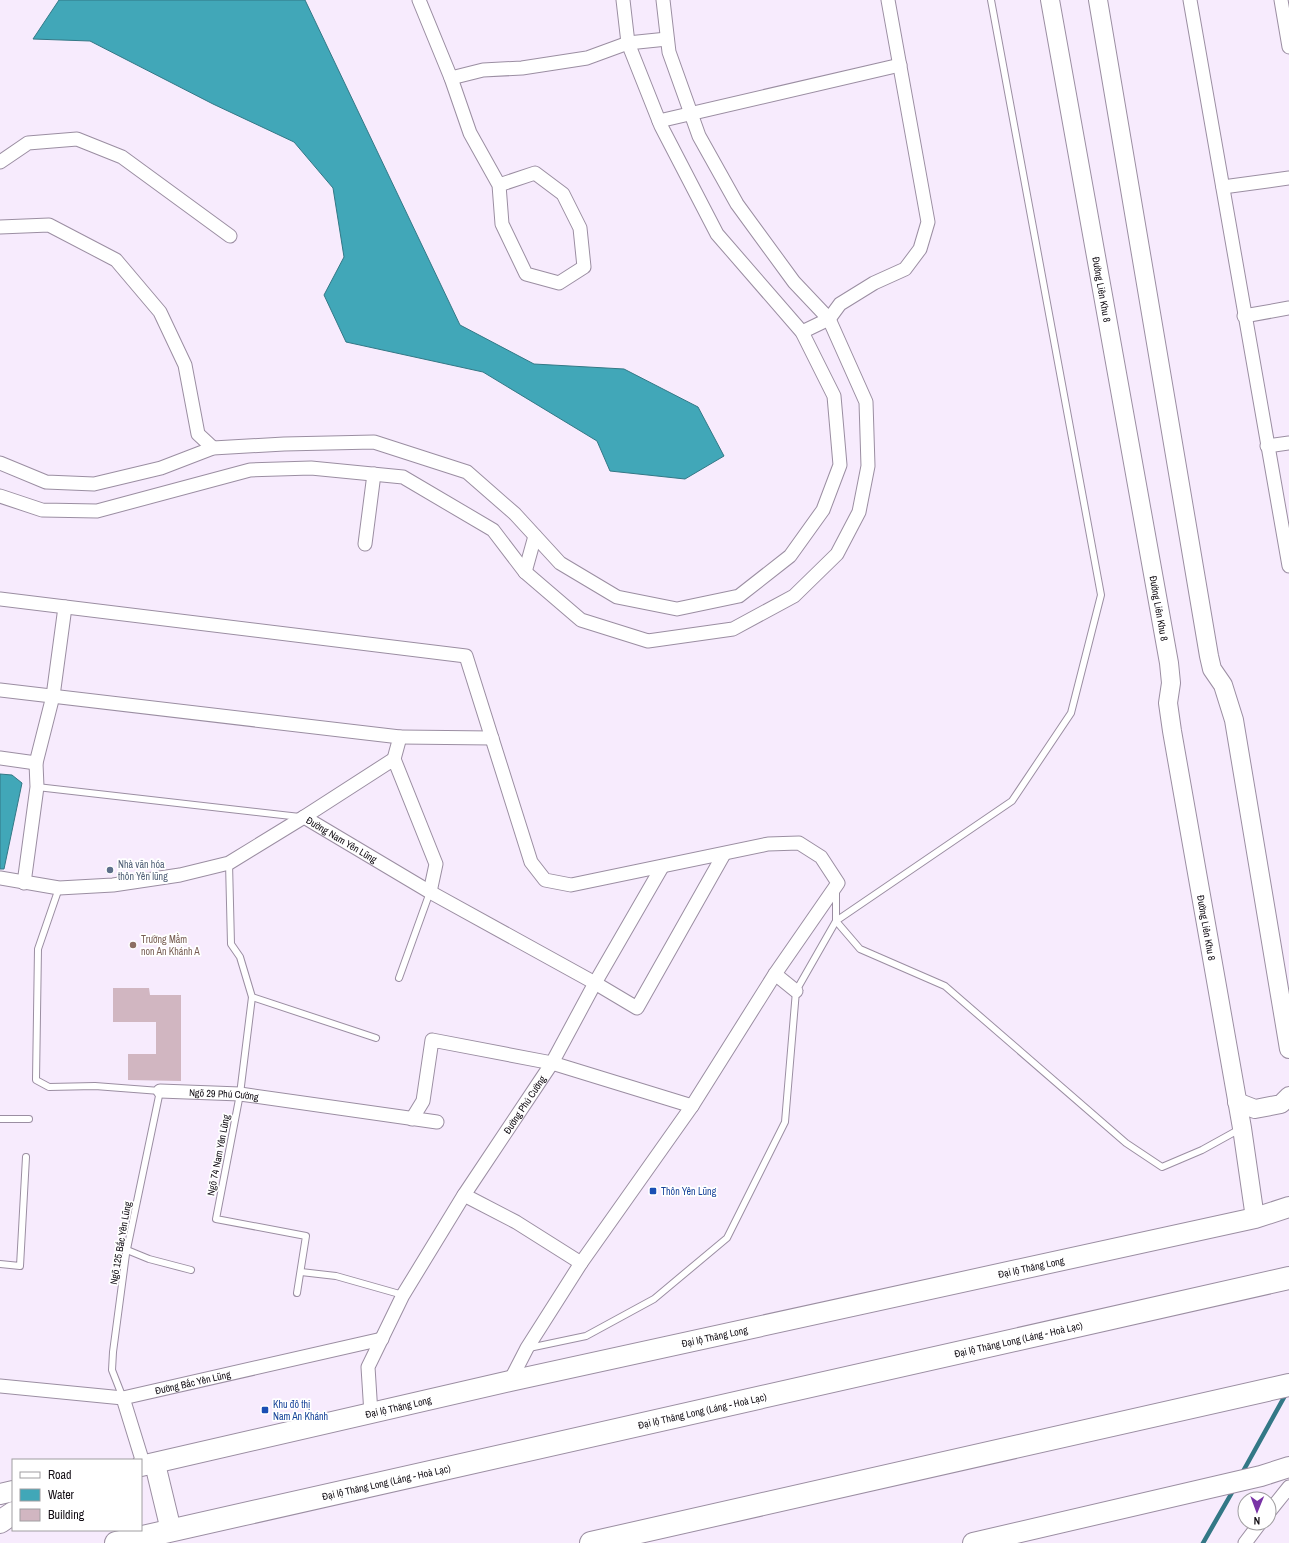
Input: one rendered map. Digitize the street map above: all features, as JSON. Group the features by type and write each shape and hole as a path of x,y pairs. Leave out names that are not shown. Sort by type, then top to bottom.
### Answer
{"highway":[{"name":"Đại lộ Thăng Long (Láng - Hoà Lạc)","path":"116,1543 1289,1278"},
{"path":"591,1543 1284,1386"},
{"path":"0,1522 12,1514"}],"main road":[{"name":"Đại lộ Thăng Long","path":"147,1465 510,1381 1256,1218 1289,1207"},
{"path":"147,1465 170,1526"},
{"path":"973,1543 1261,1476 1289,1467"},
{"path":"0,1494 12,1491"}],"street":[{"path":"419,0 451,78 470,133 500,185 502,224 526,274 559,283 584,267 580,228 563,194 535,173 500,185"},
{"path":"0,463 46,482 94,484 161,468 213,448 284,444 374,442 467,472 515,514 560,563 616,597 677,609 739,596 790,556 823,510 840,465 834,396 802,332 717,234 659,121 628,43 623,0"},
{"path":"0,496 42,510 97,511 250,470 311,468 403,477 494,530 525,572 581,620 648,641 733,629 794,596 837,554 859,512 868,466 866,402 829,319 794,282 737,204 699,136 669,52 663,0"},
{"path":"802,332 829,319 840,304 874,283 905,269 920,248 928,222 888,0"},
{"name":"Đường Liên Khu 8","path":"1050,0 1169,663 1171,683 1168,703 1172,731 1242,1128 1256,1218"},
{"path":"1098,0 1209,656 1212,669 1223,685 1234,720 1289,1049"},
{"path":"1190,0 1244,316 1289,566"},
{"path":"1281,0 1289,47"},
{"path":"451,78 483,70 522,68 587,58 628,43 667,39"},
{"path":"659,121 900,65"},
{"path":"0,162 28,143 77,139 122,157 230,236"},
{"path":"1223,187 1289,178"},
{"path":"0,227 49,226 116,260 160,312 185,365 198,434 213,448"},
{"path":"1244,316 1289,308"},
{"path":"1267,446 1289,443"},
{"path":"365,544 374,474"},
{"path":"525,572 535,536"},
{"path":"0,599 466,656 531,862 545,880 571,885 768,844 799,843 821,857 838,883 775,974 692,1106 581,1263 527,1348 510,1381"},
{"path":"24,884 36,787 36,763 53,696 64,607"},
{"path":"0,690 400,737 492,738"},
{"path":"400,737 394,759 436,864 430,892"},
{"path":"0,758 36,763"},
{"path":"304,817 394,759"},
{"name":"Đường Nam Yên Lũng","path":"0,878 24,884 59,888 113,885 180,875 229,863 304,817 430,892 595,983 637,1008 724,854"},
{"name":"Đường Phú Cường","path":"371,1414 368,1367 403,1295 464,1195 552,1063 595,983 662,867"},
{"path":"775,974 796,991"},
{"path":"412,1119 423,1101 432,1040 552,1063 692,1106"},
{"name":"Ngõ 29 Phú Cường","path":"160,1091 240,1094 437,1122"},
{"path":"1237,1102 1255,1109 1281,1104 1289,1096"},
{"path":"464,1195 516,1222 581,1263"},
{"name":"Đường Bắc Yên Lũng","path":"0,1386 123,1398 382,1339"},
{"path":"123,1398 147,1465"},
{"path":"1284,1498 1289,1487"},
{"path":"1245,1543 1254,1531"}],"lane":[{"path":"527,1348 586,1336 647,1303 727,1238 785,1122 796,991 836,921 1012,801 1071,713 1100,595 991,0"},
{"path":"36,787 304,817"},
{"path":"229,863 231,944 240,958 252,997 376,1038"},
{"path":"838,883 835,893 836,921 860,949 945,986 1126,1143 1162,1167 1202,1150 1242,1128"},
{"name":"Ngõ 29 Phú Cường","path":"59,888 38,949 36,1080 50,1088 95,1086 160,1091"},
{"path":"399,978 430,892"},
{"name":"Ngõ 74 Nam Yên Lũng","path":"252,997 240,1094 216,1218 306,1236 301,1272"},
{"name":"Ngõ 125 Bắc Yên Lũng","path":"123,1398 112,1370 127,1250 160,1091"},
{"path":"0,1119 29,1119"},
{"path":"0,1264 20,1266 26,1156"},
{"path":"127,1250 149,1259 191,1270"},
{"path":"297,1293 301,1272 336,1276 403,1295"}],"water":[{"path":"59,0 305,0 460,325 534,364 624,369 698,407 724,456 685,479 610,471 597,441 483,372 346,342 324,295 344,257 333,188 294,142 213,104 90,41 33,39"},
{"path":"0,774 12,775 22,783 4,869 0,869"}],"building":[{"path":"113,988 149,988 150,995 181,995 181,1081 128,1080 128,1054 156,1054 156,1022 113,1022"}],"waterway":[{"path":"1241,1475 1287,1392"},
{"path":"1203,1543 1234,1489"}],"place":[{"name":"Nhà văn hóa thôn Yên lũng","path":"110,870"},
{"name":"Trường Mầm non An Khánh A","path":"133,945"},
{"name":"Thôn Yên Lũng","path":"653,1191"},
{"name":"Khu đô thị Nam An Khánh","path":"265,1410"}]}
